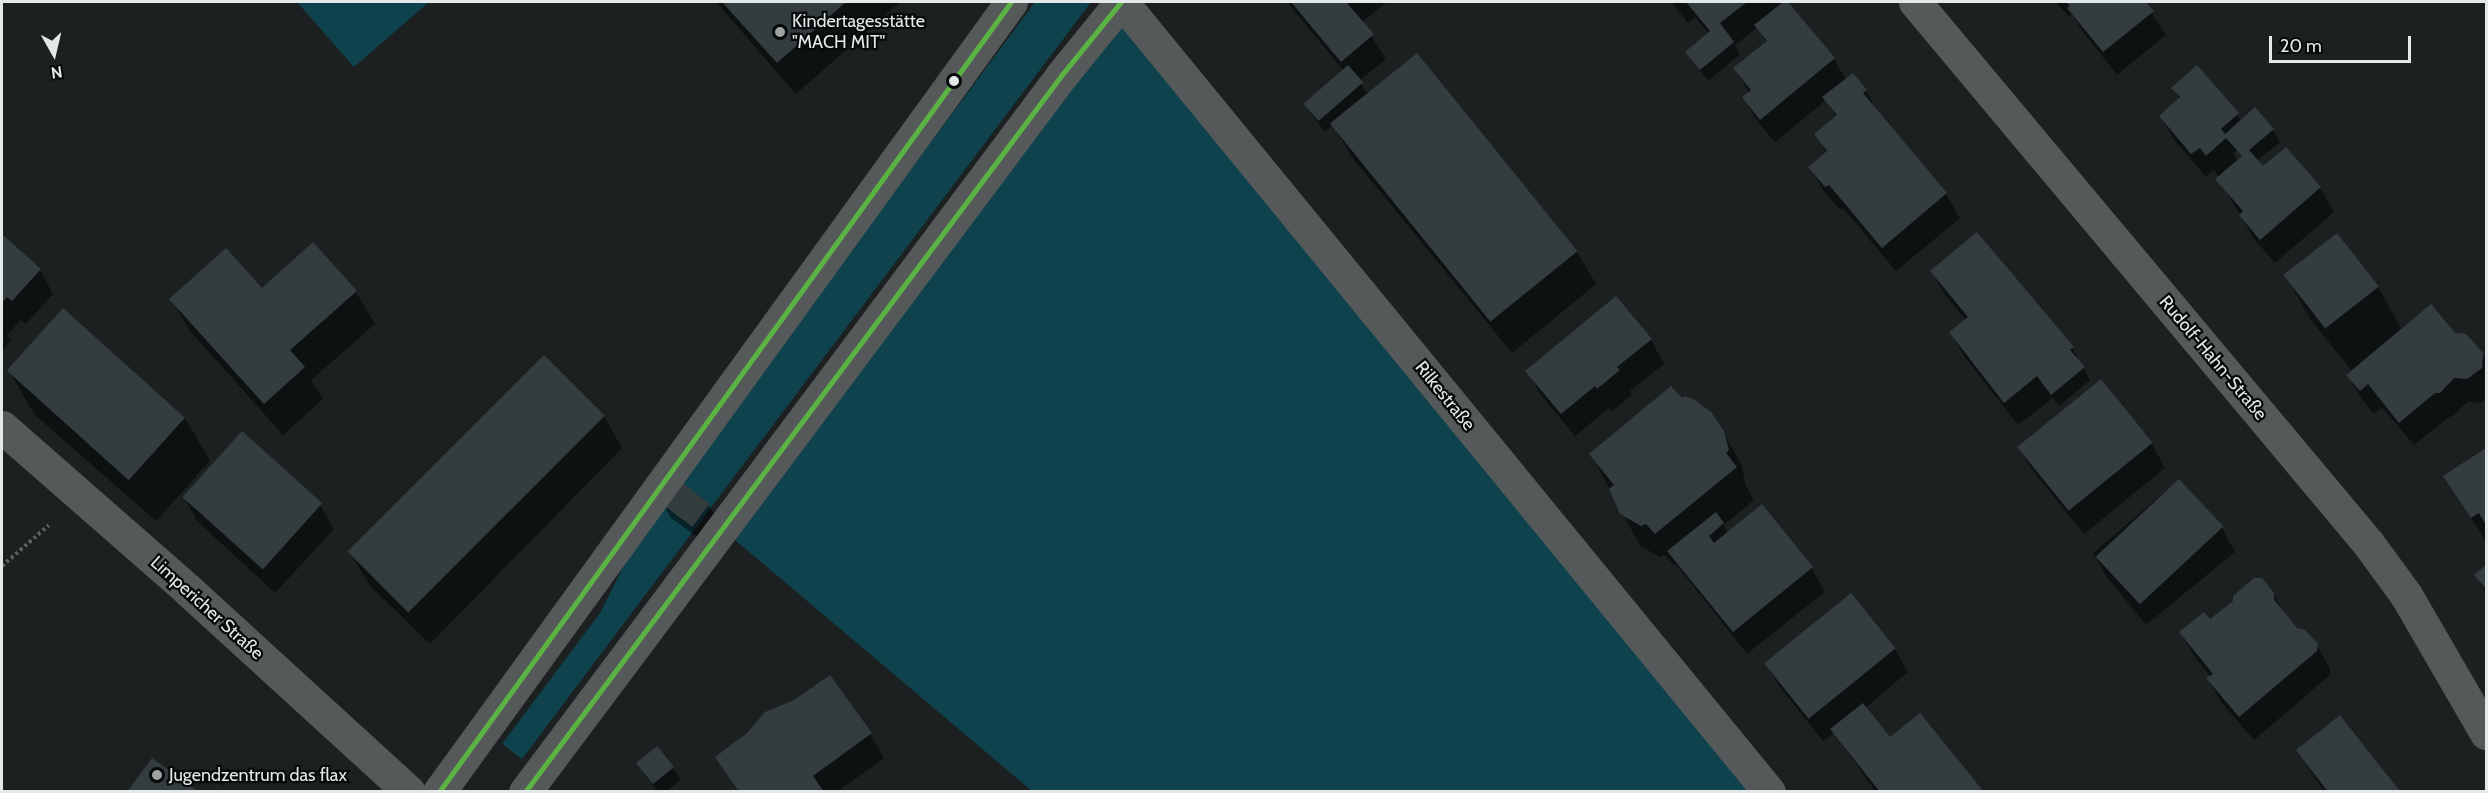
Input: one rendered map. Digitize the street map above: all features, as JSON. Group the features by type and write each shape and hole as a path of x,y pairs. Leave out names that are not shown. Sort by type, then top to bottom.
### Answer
{"street":[{"path":"439,792 1011,2"},
{"path":"525,792 1047,94 1121,2"},
{"name":"Rilkestraße","path":"1121,2 1769,792"},
{"name":"Rudolf-Hahn-Straße","path":"1915,2 2368,543 2406,595 2487,733"},
{"name":"Limpericher Straße","path":"2,427 188,590 409,792"}],"path":[{"path":"2,566 82,497"}],"shaded area":[{"path":"297,2 429,2 354,67"},
{"path":"1035,2 1091,2 522,759 502,744 600,613 656,502 862,235"},
{"path":"1121,2 1769,791 1032,791 722,529"}],"building":[{"name":"Kindertagesstätte \"MACH MIT\"","path":"722,2 846,2 777,63"},
{"path":"1291,2 1346,2 1374,34 1341,62"},
{"path":"1686,2 1747,2 1720,23 1734,42 1700,70 1685,52 1710,31"},
{"path":"1783,2 1788,2 1835,58 1760,120 1742,97 1751,90 1733,68 1767,41 1754,25"},
{"path":"2066,2 2146,2 2154,11 2103,52 2067,8 2070,6"},
{"path":"1417,53 1577,251 1490,322 1330,123"},
{"path":"1348,65 1363,82 1319,121 1303,104"},
{"path":"2197,65 2239,113 2221,129 2225,134 2255,107 2274,129 2249,150 2263,166 2286,147 2321,187 2260,240 2239,215 2243,211 2215,179 2242,156 2226,138 2206,156 2200,148 2191,154 2159,116 2180,97 2171,88"},
{"path":"1853,73 1867,90 1863,93 1947,193 1882,248 1829,185 1825,187 1808,167 1827,151 1814,134 1837,115 1822,97"},
{"path":"1977,232 2074,347 2070,350 2085,367 2051,395 2037,376 2004,403 1949,332 1968,317 1930,271"},
{"path":"2337,233 2379,287 2325,328 2283,275"},
{"path":"2,234 41,269 12,301 7,297 2,303"},
{"path":"313,242 357,291 290,350 305,367 264,404 169,299 226,248 262,288"},
{"path":"1616,296 1652,339 1617,367 1620,370 1597,389 1595,386 1561,414 1525,371"},
{"path":"2431,304 2455,333 2466,334 2483,353 2482,368 2467,379 2454,378 2440,393 2435,393 2399,423 2368,384 2360,391 2346,375"},
{"path":"63,308 185,418 129,480 7,370"},
{"path":"544,355 605,416 408,612 347,552"},
{"path":"2101,379 2153,443 2069,511 2017,447"},
{"path":"1671,386 1682,398 1685,396 1695,400 1711,412 1724,431 1729,450 1726,453 1737,467 1655,534 1646,524 1641,526 1620,514 1609,489 1614,485 1589,454"},
{"path":"242,431 322,503 263,569 182,497"},
{"path":"2486,448 2486,525 2479,513 2471,518 2443,476"},
{"path":"2179,479 2223,527 2140,604 2096,557"},
{"path":"681,482 710,504 692,527 664,505"},
{"path":"1762,504 1813,567 1733,632 1667,551 1716,512 1724,523 1709,536 1714,543"},
{"path":"2486,565 2486,589 2474,575"},
{"path":"2254,578 2262,578 2274,593 2274,600 2297,628 2305,630 2318,644 2317,651 2239,717 2206,678 2213,674 2179,632 2204,612 2210,619 2233,601 2233,596"},
{"path":"1851,593 1896,648 1809,719 1764,663"},
{"path":"830,675 872,733 813,776 824,792 739,792 715,757 747,733 765,712 794,700"},
{"path":"1863,703 1890,737 1920,713 1984,792 1880,792 1830,729"},
{"path":"2340,715 2401,792 2328,792 2296,750"},
{"path":"657,746 674,767 653,784 636,763"},
{"name":"Jugendzentrum das flax","path":"152,758 199,792 127,792"}],"transit line":[{"path":"439,792 1011,2"},
{"path":"525,792 1061,76 1121,2"}],"place":[{"name":"Kindertagesstätte \"MACH MIT\"","path":"780,32"},
{"name":"Jugendzentrum das flax","path":"157,775"}]}
